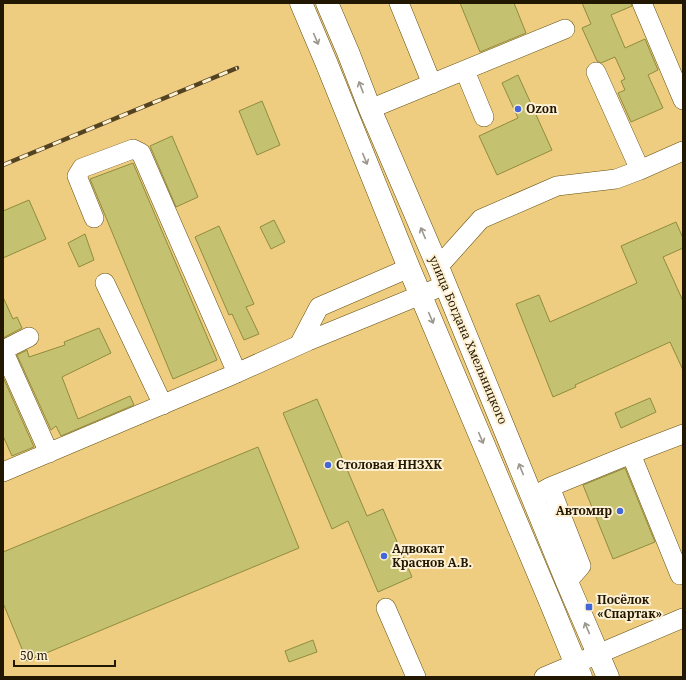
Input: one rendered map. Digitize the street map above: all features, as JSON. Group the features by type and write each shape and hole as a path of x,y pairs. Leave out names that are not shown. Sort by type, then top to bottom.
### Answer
{"highway":[{"path":"301,3 409,268 578,670"},
{"name":"улица Богдана Хмельницкого","path":"327,3 348,52 370,110 441,276 541,492 567,582 608,677"}],"lane":[{"path":"399,3 432,84"},
{"path":"642,3 683,100"},
{"path":"370,110 565,29"},
{"path":"465,71 484,117"},
{"path":"596,72 640,170"},
{"path":"94,218 78,176 82,168 132,149 141,153 238,373"},
{"path":"5,467 49,453 238,373 299,345 421,296 441,276 481,219 557,186 616,179 683,151"},
{"path":"299,345 319,306 409,268"},
{"path":"105,283 163,405"},
{"path":"29,337 3,350 49,453"},
{"path":"541,492 630,454 683,434"},
{"path":"630,454 680,575 683,574"},
{"path":"386,608 416,677"},
{"path":"544,677 578,670 598,654 683,618"}],"building":[{"path":"460,3 514,3 526,33 480,52"},
{"path":"582,3 631,3 632,6 611,15 625,48 645,39 658,70 648,75 663,108 631,122 618,93 625,90 621,81 625,79 615,57 601,63 597,61 582,28 591,24"},
{"path":"518,75 552,150 497,175 479,136 518,118 502,83"},
{"path":"262,101 280,145 257,155 239,111"},
{"path":"172,136 198,197 176,207 150,146"},
{"path":"133,163 217,360 173,379 90,179"},
{"path":"29,200 46,239 3,258 3,211"},
{"path":"274,220 285,242 271,249 260,227"},
{"path":"676,222 683,238 683,248 663,257 683,301 683,370 670,342 575,385 576,387 553,397 516,304 539,295 550,322 637,283 621,246"},
{"path":"219,226 254,304 246,307 259,334 244,340 232,314 229,315 195,237"},
{"path":"85,234 94,260 79,267 68,243"},
{"path":"3,297 13,319 17,317 22,328 3,338"},
{"path":"99,328 111,353 62,377 78,419 130,396 134,405 61,436 56,426 51,430 17,355 27,350 29,357 65,345 64,342"},
{"path":"3,377 34,447 12,456 3,436"},
{"path":"650,398 656,412 621,428 615,413"},
{"path":"317,399 367,516 383,509 412,577 378,592 348,521 332,529 283,413"},
{"path":"258,447 299,548 27,661 3,603 3,552"},
{"name":"Автомир","path":"625,468 655,542 613,559 583,485"},
{"path":"313,640 317,652 289,662 285,651"}],"railway":[{"path":"3,165 237,68"}],"place":[{"name":"Ozon","path":"518,109"},
{"name":"Столовая ННЗХК","path":"328,465"},
{"name":"Автомир","path":"620,511"},
{"name":"Адвокат Краснов А.В.","path":"384,556"},
{"name":"Посёлок «Спартак»","path":"589,607"}]}
